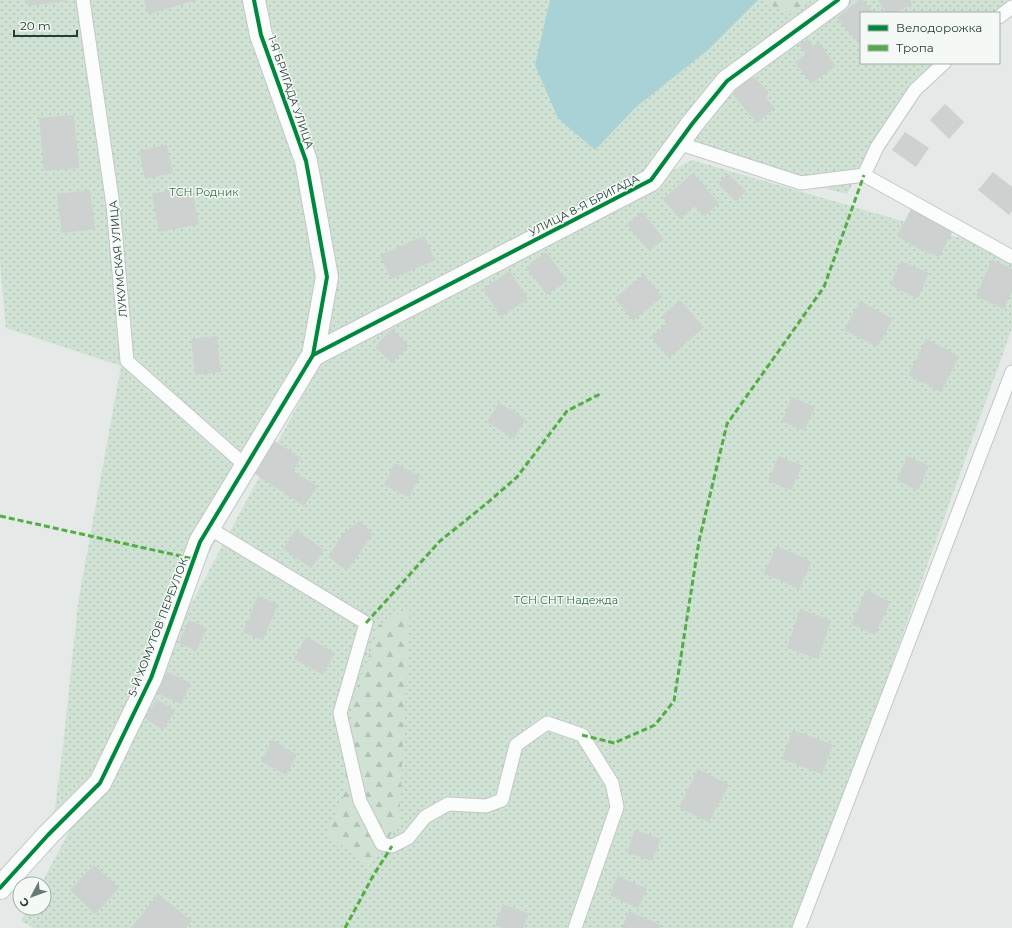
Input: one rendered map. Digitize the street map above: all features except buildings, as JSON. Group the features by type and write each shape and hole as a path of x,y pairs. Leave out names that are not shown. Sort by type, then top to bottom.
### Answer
{"street":[{"name":"1-Я БРИГАДА УЛИЦА","path":"254,0 261,35 306,161 327,277 313,355"},
{"name":"УЛИЦА 8-Я БРИГАДА","path":"313,355 651,180 727,80 838,0"},
{"name":"5-Й ХОМУТОВ ПЕРЕУЛОК","path":"0,888 48,835 100,783 150,678 200,542 313,355"}],"lane":[{"name":"ЛУКУМСКАЯ УЛИЦА","path":"83,0 113,205 127,361 246,466"},
{"path":"1000,16 1012,7"},
{"path":"864,175 877,147 915,90 943,64"},
{"path":"678,143 801,183 864,175 1012,258"},
{"path":"800,928 1012,372"},
{"path":"209,528 366,623 340,713 360,801 382,844 392,846 408,838 425,817 448,804 486,806 502,800 516,745 546,723 582,735 612,783 617,807 575,928"}],"green space":[{"name":"ТСН Родник","path":"0,0 1011,0 995,12 860,12 860,64 936,64 903,94 847,194 685,153 329,340 252,472 49,854 63,747 78,603 121,366 6,328 0,264"},
{"path":"760,0 811,0 791,14"},
{"name":"ТСН СНТ Надежда","path":"692,160 1012,253 1012,328 798,928 34,928 21,921 24,916 52,916 52,876 45,876 323,358"},
{"path":"410,607 399,822 369,867 326,833 343,799 354,698 380,624"}],"water":[{"path":"550,0 758,0 709,49 636,107 595,150 558,118 535,65"}],"marked path":[{"path":"582,735 614,743 655,725 674,701 699,541 727,424 824,287 864,175"},
{"path":"366,623 440,541 517,477 567,411 600,394"},
{"path":"0,516 194,559"},
{"path":"345,928 373,876 392,846"}],"cycle path":[{"path":"0,888 48,835 100,783 151,678 200,542 313,355 327,277 306,161 261,35 254,0"},
{"path":"313,355 651,180 692,124 727,81 838,0"}]}
